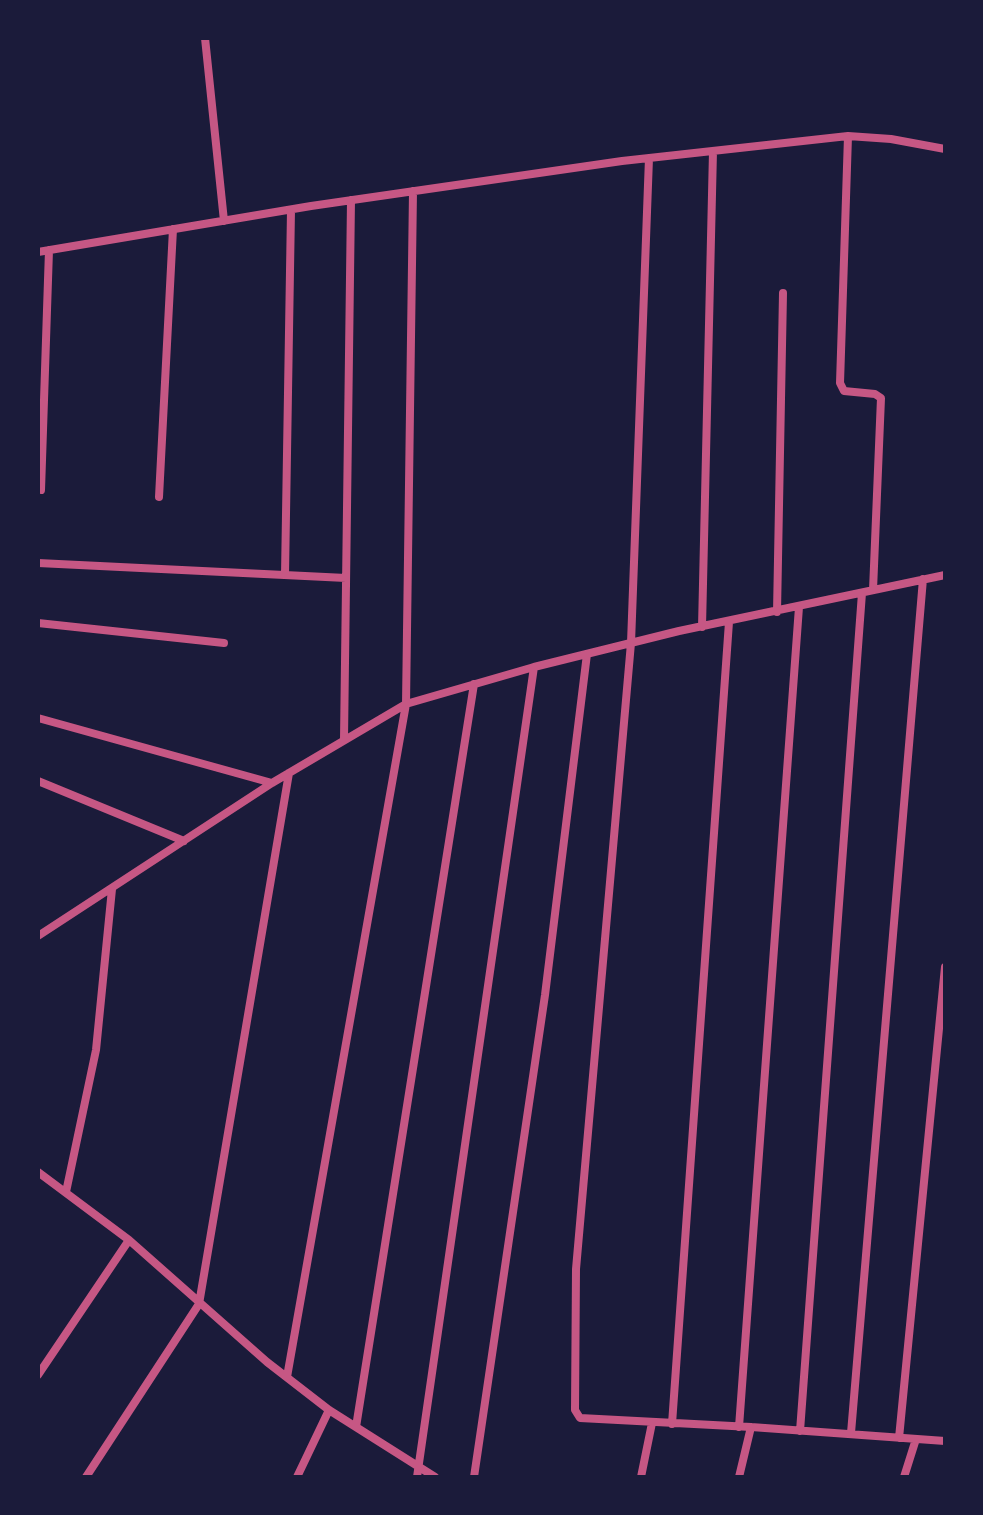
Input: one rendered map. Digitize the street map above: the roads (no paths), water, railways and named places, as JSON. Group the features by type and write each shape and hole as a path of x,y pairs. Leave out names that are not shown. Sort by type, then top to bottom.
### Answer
{"street":[{"path":"205,38 224,221"},
{"path":"848,136 840,383 844,391 875,394 881,398 873,590"},
{"path":"38,252 351,200 649,158 848,136 891,139 945,149"},
{"path":"702,627 713,151"},
{"path":"649,158 631,643 577,1254 575,1410 580,1418 945,1441"},
{"path":"287,1377 406,704 413,191"},
{"path":"344,739 351,200"},
{"path":"285,575 291,210"},
{"path":"159,497 173,229"},
{"path":"41,490 49,250"},
{"path":"777,612 783,293"},
{"path":"38,563 346,578"},
{"path":"38,936 272,783 406,704 631,643 945,575"},
{"path":"851,1433 923,579"},
{"path":"800,1431 862,593"},
{"path":"739,1427 799,607"},
{"path":"672,1424 729,622"},
{"path":"38,623 224,643"},
{"path":"474,1477 545,995 587,654"},
{"path":"419,1473 534,667"},
{"path":"356,1427 474,684"},
{"path":"38,718 272,783"},
{"path":"86,1477 199,1304 289,773"},
{"path":"38,781 184,841"},
{"path":"66,1192 96,1050 112,889"},
{"path":"899,1438 945,967"},
{"path":"38,1172 129,1240 199,1304 329,1410 419,1473 435,1477"},
{"path":"38,1375 129,1240"},
{"path":"297,1477 329,1410"},
{"path":"641,1477 652,1423"},
{"path":"739,1477 751,1427"},
{"path":"904,1477 916,1439"}]}
